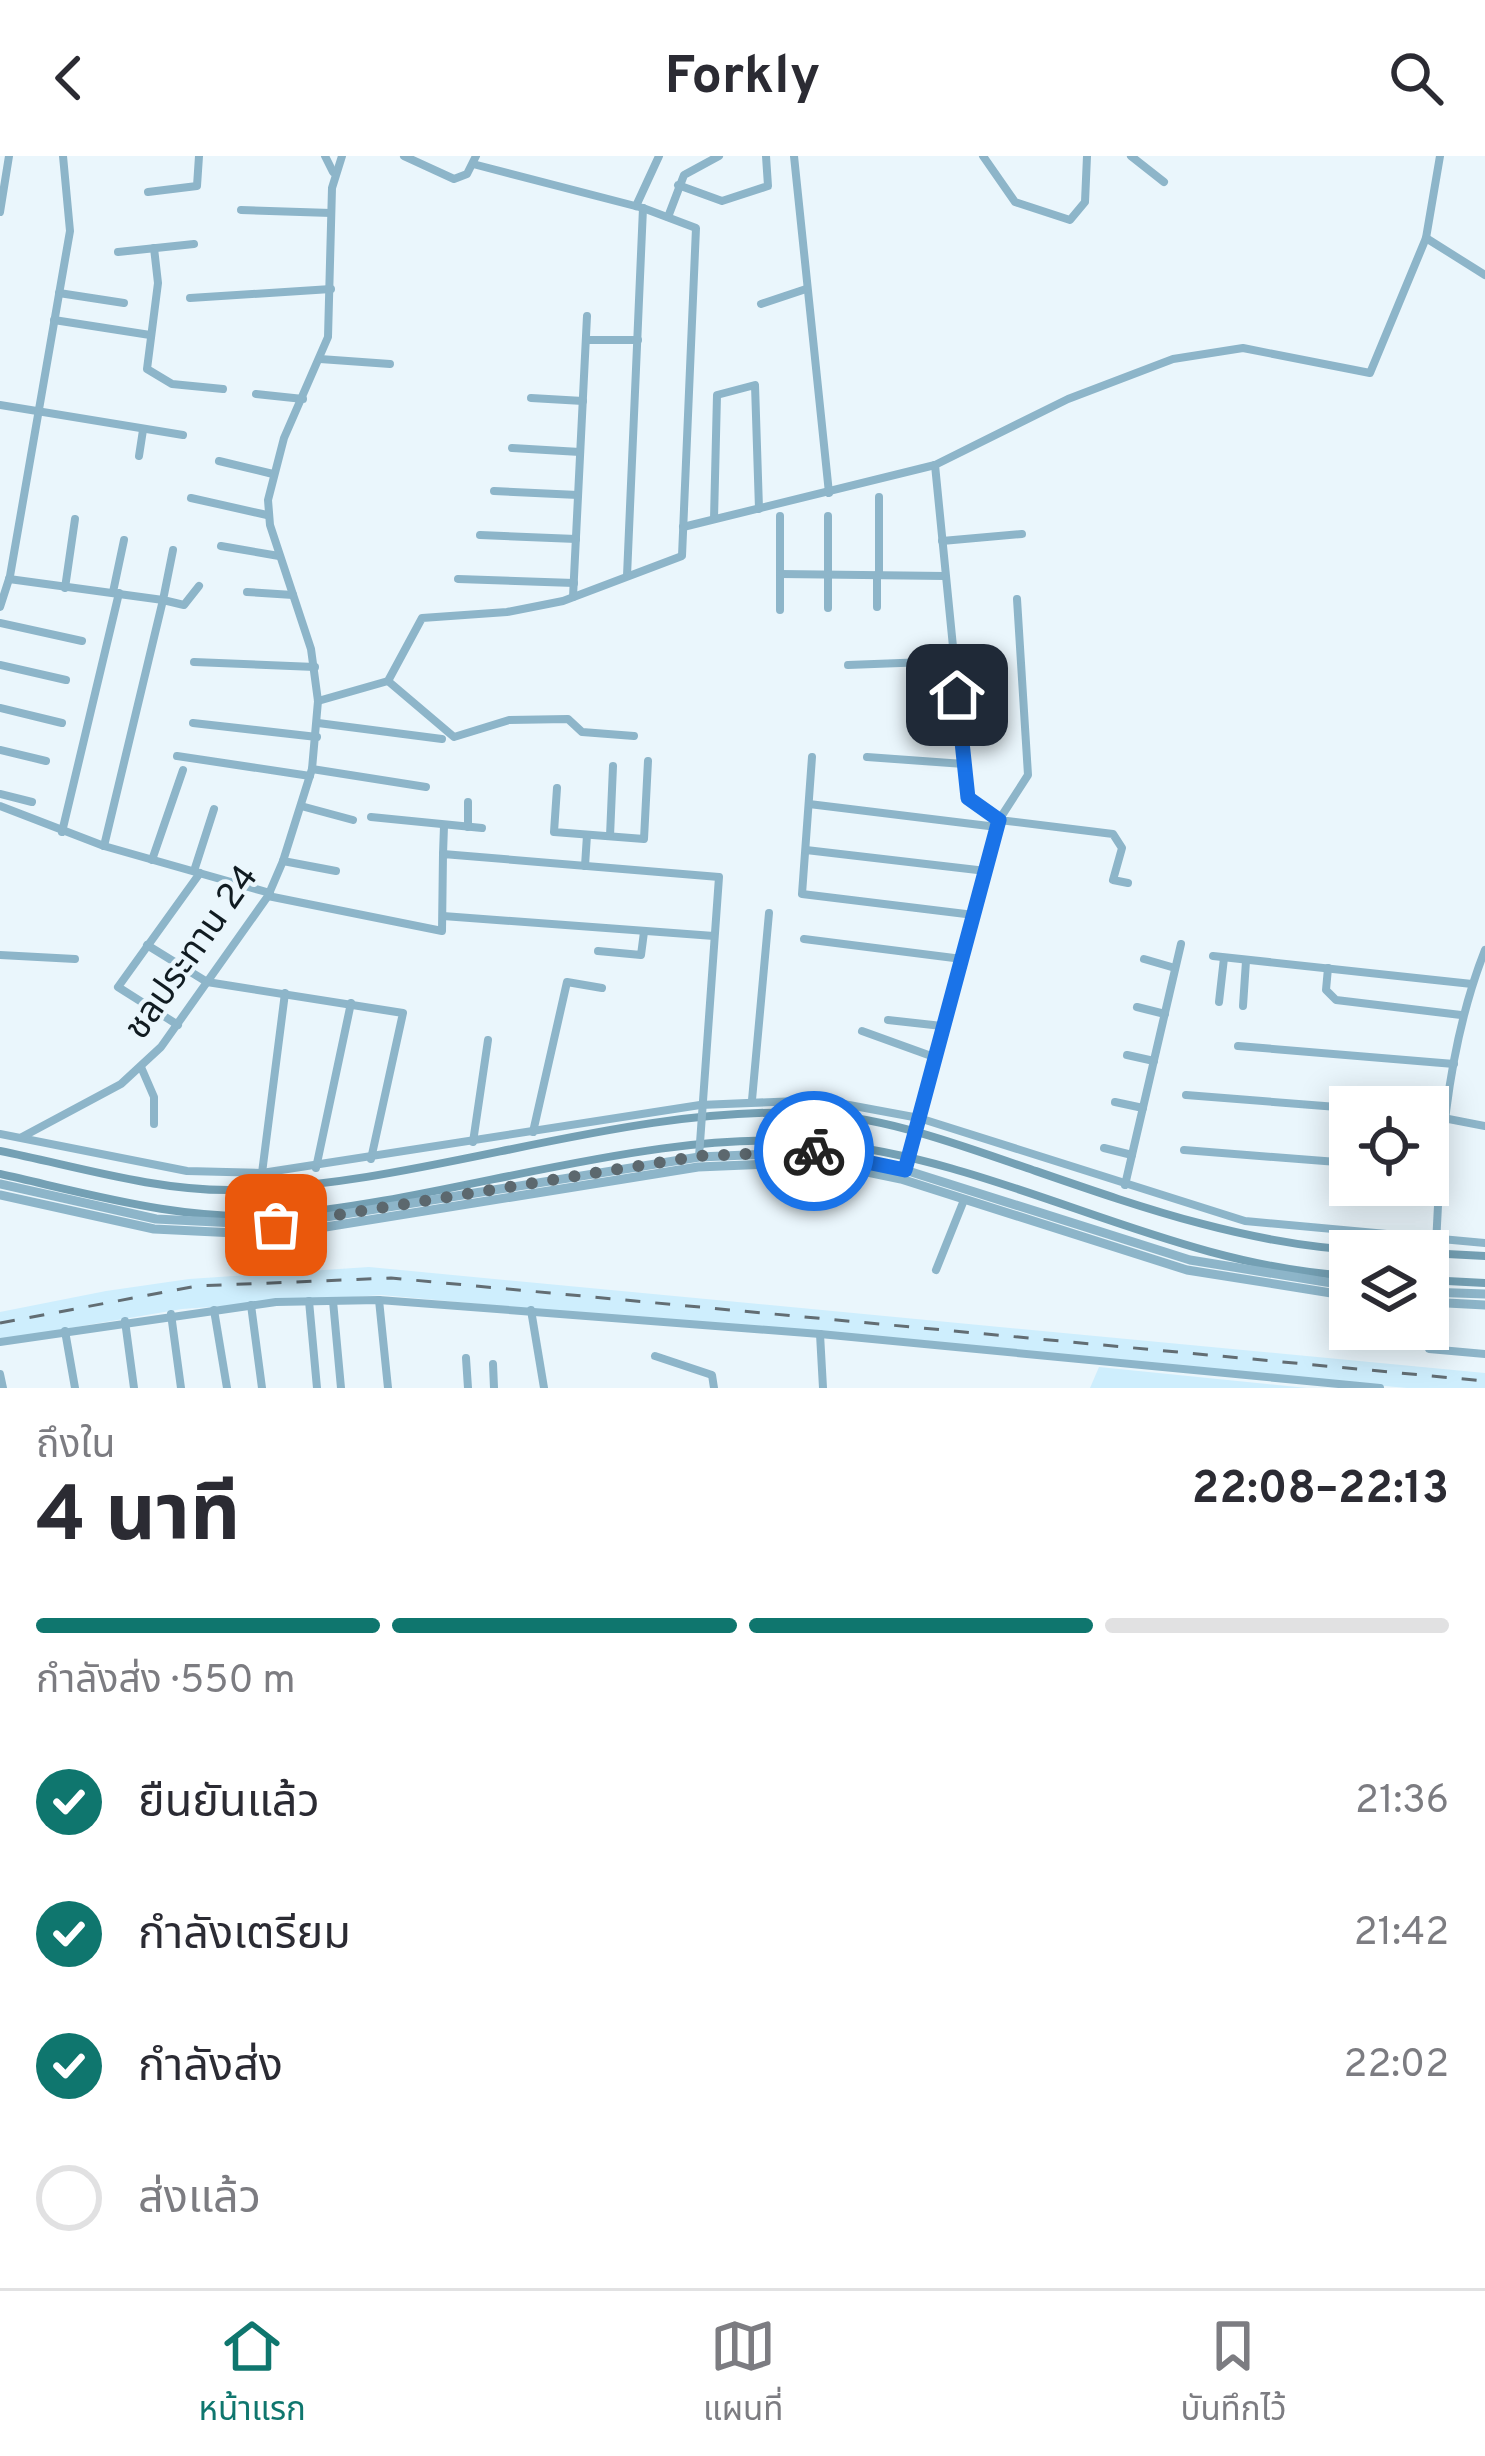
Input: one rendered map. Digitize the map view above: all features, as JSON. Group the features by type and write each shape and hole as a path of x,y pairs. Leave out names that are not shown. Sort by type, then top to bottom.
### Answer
{"street":[{"path":"0,212 9,156"},
{"path":"0,607 70,218 63,156"},
{"path":"148,192 196,187 199,156"},
{"path":"325,156 334,173"},
{"path":"334,173 342,156"},
{"path":"318,701 388,680 422,618 507,612 573,598 682,556 696,228 474,160 467,174 454,179 404,156"},
{"path":"627,576 639,207 659,156"},
{"path":"668,217 684,176 719,156"},
{"path":"679,185 722,201 768,186 766,156"},
{"path":"794,156 829,493"},
{"path":"983,156 1015,202 1070,220 1085,202 1087,156"},
{"path":"1131,156 1164,182"},
{"path":"683,526 935,465 1068,399 1173,359 1243,348 1372,372 1426,238 1440,156"},
{"name":"ชลประทาน 24","path":"21,1138 121,1084 178,1025 269,894 301,806 317,737 315,667 267,515 273,474 328,337 334,173"},
{"path":"242,210 331,213"},
{"path":"1426,238 1485,275"},
{"path":"118,252 194,244"},
{"path":"154,248 158,283 150,373 172,384 223,389"},
{"path":"190,298 331,289"},
{"path":"761,304 806,289"},
{"path":"59,293 124,303"},
{"path":"573,598 587,316"},
{"path":"54,320 150,335"},
{"path":"586,340 638,340"},
{"path":"320,359 390,364"},
{"path":"714,519 717,395 748,384 754,385 760,509"},
{"path":"256,394 302,399"},
{"path":"531,398 583,400"},
{"path":"0,405 183,435"},
{"path":"139,456 143,430"},
{"path":"512,448 580,452"},
{"path":"219,461 273,474"},
{"path":"935,465 968,798 998,824"},
{"path":"494,491 578,495"},
{"path":"877,607 878,497"},
{"path":"191,499 267,515"},
{"path":"780,516 780,610"},
{"path":"828,516 828,608"},
{"path":"65,588 75,519"},
{"path":"942,541 1022,534"},
{"path":"480,535 576,539"},
{"path":"62,832 124,540"},
{"path":"221,547 279,556"},
{"path":"104,846 172,550"},
{"path":"780,574 945,576"},
{"path":"6,576 184,604 199,586"},
{"path":"458,579 574,583"},
{"path":"247,592 293,595"},
{"path":"905,1170 998,824 1028,775 1017,599"},
{"path":"0,623 82,641"},
{"path":"848,665 953,661"},
{"path":"194,662 315,667"},
{"path":"0,665 66,680"},
{"path":"388,680 454,736 509,720 568,719 582,732 634,736"},
{"path":"0,708 62,723"},
{"path":"193,723 317,737"},
{"path":"318,723 442,739"},
{"path":"0,750 46,761"},
{"path":"177,756 426,787"},
{"path":"867,757 964,764"},
{"path":"812,758 802,894 974,915"},
{"path":"556,788 554,832 644,839 648,760"},
{"path":"610,836 613,766"},
{"path":"152,860 183,770"},
{"path":"0,794 32,802"},
{"path":"468,827 469,802"},
{"path":"809,804 1113,834 1122,848 1113,880 1128,883"},
{"path":"0,806 104,846 269,894 442,931 444,826"},
{"path":"301,806 353,820"},
{"path":"178,1025 118,987 197,872 214,808"},
{"path":"371,817 482,828"},
{"path":"585,866 587,835"},
{"path":"806,850 986,872"},
{"path":"443,854 719,877 699,1156"},
{"path":"283,861 336,871"},
{"path":"752,1100 769,913"},
{"path":"443,916 714,936"},
{"path":"598,952 641,956 644,932"},
{"path":"804,939 962,959"},
{"path":"1125,1185 1180,944"},
{"path":"147,945 207,982 404,1013 371,1159"},
{"path":"1449,1097 1461,1015 1485,950"},
{"path":"0,955 75,959"},
{"path":"1219,1002 1218,957 1472,984"},
{"path":"1144,959 1175,968"},
{"path":"1243,1006 1246,961"},
{"path":"1328,968 1326,990 1336,1000 1461,1015"},
{"path":"533,1132 567,982 602,988"},
{"path":"262,1173 285,993"},
{"path":"316,1168 351,1003"},
{"path":"1137,1007 1165,1014"},
{"path":"888,1020 943,1027"},
{"path":"862,1031 934,1057"},
{"path":"473,1142 488,1040"},
{"path":"1238,1046 1454,1064"},
{"path":"1127,1055 1154,1061"},
{"path":"141,1067 154,1097 154,1124"},
{"path":"1186,1095 1329,1106"},
{"path":"0,1134 187,1171 262,1173 700,1105 822,1100 919,1118 1245,1221 1335,1230"},
{"path":"1115,1102 1143,1108"},
{"path":"1449,1118 1485,1126"},
{"path":"1104,1148 1132,1155"},
{"path":"1184,1150 1329,1161"},
{"path":"0,1184 156,1220 276,1225 699,1156 820,1152 905,1170 1190,1260 1329,1283"},
{"path":"0,1195 154,1229 245,1236 312,1231 698,1167 786,1160 867,1170 1187,1270 1329,1293"},
{"path":"936,1270 964,1200"},
{"path":"1449,1241 1485,1243"},
{"path":"1449,1297 1485,1294"},
{"path":"380,1300 388,1388"},
{"path":"0,1342 251,1305 380,1300 820,1334 1380,1388"},
{"path":"1449,1300 1485,1305"},
{"path":"309,1301 316,1388"},
{"path":"333,1301 340,1388"},
{"path":"251,1305 262,1388"},
{"path":"214,1310 227,1388"},
{"path":"531,1310 544,1388"},
{"path":"171,1314 181,1388"},
{"path":"124,1321 134,1388"},
{"path":"65,1331 75,1388"},
{"path":"820,1334 823,1388"},
{"path":"1440,1350 1485,1354"},
{"path":"655,1356 712,1375 714,1388"},
{"path":"466,1358 468,1388"},
{"path":"493,1364 494,1388"},
{"path":"0,1374 3,1388"}],"shaded area":[{"path":"369,1267 1485,1373 1485,1388 1407,1388 381,1295 182,1309 0,1340 0,1312 106,1291 189,1279"},
{"path":"1099,1367 1307,1388 1090,1388"}],"waterway":[{"path":"0,1151 145,1182 233,1190 377,1175 663,1122 735,1114 836,1115 919,1133 1239,1233 1329,1248"},
{"path":"0,1174 172,1210 277,1215 690,1145 824,1143 957,1170 1215,1253 1329,1274"},
{"path":"1449,1254 1485,1256"},
{"path":"1449,1281 1485,1283"}],"railway":[{"path":"0,1323 197,1286 391,1278 1485,1381"}],"way so far":[{"path":"276,1225 699,1156 814,1151"}],"route":[{"path":"814,1151 905,1170 999,820 968,798 957,695"}]}
